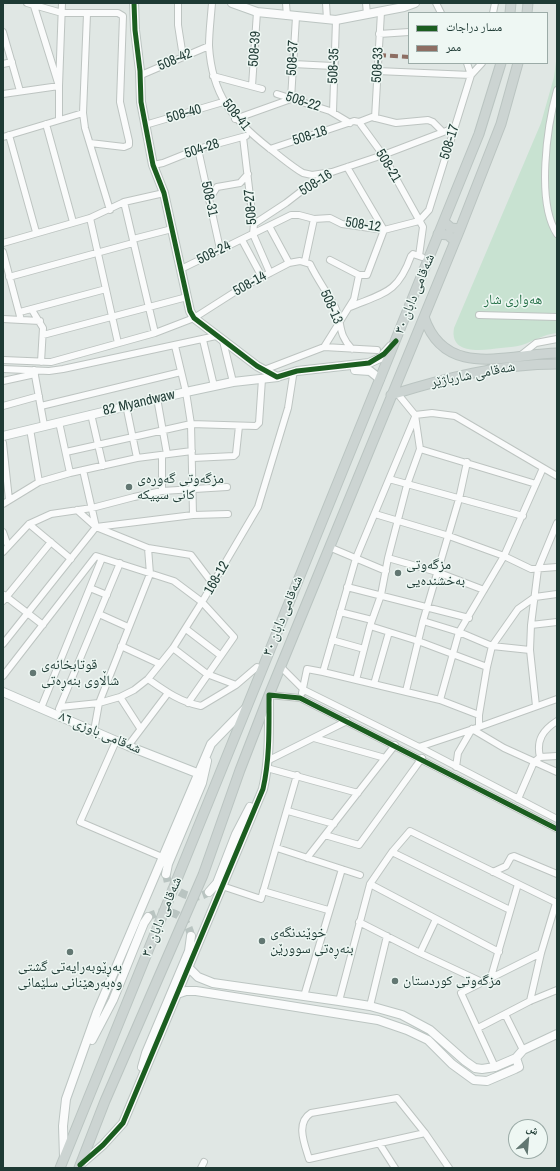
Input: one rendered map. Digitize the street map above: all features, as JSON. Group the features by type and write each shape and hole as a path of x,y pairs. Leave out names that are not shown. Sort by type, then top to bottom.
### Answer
{"main road":[{"name":"شەقامی دابان ٣٠","path":"62,1164 261,669 481,130 501,64"},
{"name":"شەقامی دابان ٣٠","path":"80,1166 105,1101 203,875 240,770 269,695 329,547 394,394 460,229 501,124 518,64"},
{"path":"444,222 451,228 460,229"},
{"path":"438,234 448,235 455,241"},
{"name":"شەقامی شارباژێر","path":"424,317 433,337 443,348 454,354 476,359 557,353"},
{"name":"شەقامی شارباژێر","path":"394,394 472,373 508,367 557,364"},
{"path":"303,568 306,576 313,578 317,576"},
{"path":"294,588 300,584 305,585 310,594"}],"street":[{"path":"27,3 62,12 87,14 118,13 123,16 120,102 130,141 129,146 124,147 90,143"},
{"path":"59,120 62,3"},
{"path":"134,3 135,30 141,75 140,91 145,125 153,165 164,193 187,297 194,318 263,374"},
{"path":"178,3 178,25 183,58"},
{"name":"508-41","path":"212,3 209,46 214,76 223,102 235,119 251,134 307,175 332,172"},
{"path":"232,3 257,12 331,20 381,12 415,3"},
{"path":"286,3 287,16"},
{"name":"508-35","path":"326,3 331,20 333,112"},
{"path":"366,3 368,14"},
{"path":"436,3 440,12"},
{"path":"34,6 59,86"},
{"name":"508-39","path":"252,86 257,12"},
{"name":"508-33","path":"375,118 381,12"},
{"path":"87,14 83,113 85,128 110,210"},
{"name":"508-37","path":"292,99 296,17"},
{"path":"3,32 20,91"},
{"path":"379,34 408,32"},
{"name":"508-42","path":"141,75 209,46"},
{"path":"3,64 12,62"},
{"path":"293,64 333,66"},
{"path":"467,64 471,75"},
{"path":"377,71 471,75 481,64"},
{"name":"508-17","path":"419,221 430,210 471,75"},
{"path":"214,76 262,89"},
{"path":"3,94 59,86"},
{"path":"557,90 553,105 546,154 545,184 549,216 557,234"},
{"name":"508-22","path":"277,94 333,112 350,123"},
{"path":"235,119 292,99"},
{"name":"508-40","path":"145,125 223,102"},
{"path":"36,232 6,136 83,113"},
{"path":"350,123 375,118 396,123 428,120 433,122 443,132"},
{"name":"508-21","path":"359,122 383,155 419,221"},
{"name":"508-18","path":"270,148 350,123"},
{"path":"46,124 73,222"},
{"name":"508-16","path":"254,224 308,186 332,172 383,155 454,128"},
{"name":"504-28","path":"153,165 163,163 198,149 251,134"},
{"name":"508-27","path":"243,137 248,174 250,206 254,224 253,234 270,273"},
{"name":"508-31","path":"198,149 220,249"},
{"path":"330,260 359,275 364,276 368,273 384,230 347,167"},
{"path":"209,200 218,187 240,183 248,174"},
{"path":"3,242 90,218 110,210 124,202 164,193"},
{"path":"124,202 155,333"},
{"name":"508-12","path":"269,226 291,215 299,215 314,219 330,218 342,224 384,230 419,221"},
{"path":"90,218 118,343"},
{"path":"308,262 314,219"},
{"path":"419,221 423,227 419,256"},
{"name":"508-27","path":"269,226 289,263"},
{"name":"508-24","path":"181,269 269,226"},
{"path":"9,277 97,253 172,230"},
{"path":"242,240 262,278"},
{"path":"3,252 21,320"},
{"path":"350,307 384,294 394,287 405,273 413,254 428,260"},
{"name":"508-14","path":"3,360 41,362 55,361 155,333 194,318 241,288 289,263 308,262"},
{"name":"508-13","path":"308,262 334,306 341,322 341,333 352,349"},
{"path":"324,347 350,307 357,289 359,275"},
{"path":"20,312 106,289"},
{"path":"43,335 187,297"},
{"path":"32,310 44,328 41,362"},
{"path":"479,314 557,317"},
{"path":"3,318 40,321"},
{"path":"3,369 34,372 57,370 203,340 219,339"},
{"path":"219,339 233,382"},
{"path":"521,355 536,343 557,339"},
{"path":"203,340 214,386"},
{"path":"277,377 297,371 369,363 384,354 396,341"},
{"path":"175,346 186,392 191,424 193,458 193,515"},
{"path":"263,374 324,347 377,350"},
{"path":"55,361 57,370"},
{"path":"277,377 363,370 373,373 380,379"},
{"path":"3,381 34,372"},
{"path":"34,372 44,425"},
{"path":"41,406 181,372"},
{"path":"66,452 191,424 256,426 259,423 263,374"},
{"name":"82 Myandwaw","path":"3,436 126,405 263,374 277,377"},
{"name":"168-12","path":"58,711 99,703 120,697 134,690 148,679 173,648 186,629 258,507 288,408 294,376"},
{"path":"356,680 371,623 381,595 397,521 407,485 420,449 415,415 394,394"},
{"path":"3,406 39,396"},
{"path":"156,398 162,430 164,454 162,491"},
{"path":"126,405 138,458"},
{"path":"415,415 432,413 455,416 557,476"},
{"path":"91,414 103,466"},
{"path":"323,672 356,558 415,415"},
{"path":"59,422 70,473"},
{"path":"193,458 234,456 236,454 240,426"},
{"path":"30,429 40,482"},
{"path":"3,443 6,502 40,482 70,473 138,458 192,451"},
{"path":"420,449 536,484"},
{"path":"406,691 423,621 460,499 466,462"},
{"path":"440,700 459,632 469,618 504,556 544,468"},
{"path":"83,470 96,527"},
{"path":"389,479 523,516"},
{"path":"3,552 29,524 51,514 92,508 162,491 227,487"},
{"path":"77,510 96,527 148,548 191,555 213,584"},
{"path":"3,644 96,527 193,515 228,514"},
{"path":"374,514 449,536 504,556 531,569 557,567"},
{"path":"536,706 530,650 531,625 538,569 557,523"},
{"path":"29,524 71,559"},
{"path":"3,532 8,546"},
{"path":"43,625 4,597 51,542"},
{"path":"329,547 386,571"},
{"path":"94,731 99,703 150,574 148,548"},
{"path":"3,676 96,556 174,581 202,602 234,636 188,703"},
{"path":"41,708 102,558"},
{"path":"388,558 437,572 484,590"},
{"path":"58,711 120,563"},
{"path":"348,587 469,618"},
{"path":"90,588 107,595"},
{"path":"479,727 479,715 487,666 492,646 518,609 535,596 557,594"},
{"path":"340,612 371,623 388,632 418,641 487,666"},
{"path":"99,614 128,627"},
{"path":"423,621 459,632 492,646 530,650"},
{"path":"531,625 557,622"},
{"path":"186,629 220,655"},
{"path":"374,684 388,632"},
{"path":"332,640 364,649"},
{"path":"121,646 160,664"},
{"path":"173,648 207,674 236,685"},
{"path":"148,679 168,693 188,703 201,706 236,685 258,667 261,669"},
{"path":"281,667 304,690 419,747 557,819"},
{"path":"300,698 304,690 307,669 440,700 479,715"},
{"name":"شەقامی باوزی ٨٦","path":"3,692 41,708 58,711 94,731 116,741 197,773"},
{"path":"128,746 140,728 168,693"},
{"path":"80,1166 103,1145 123,1123 263,789 267,764 269,695 300,698 422,758 557,829"},
{"path":"120,697 140,728"},
{"path":"419,747 557,699"},
{"path":"62,1164 63,1126 66,1100 97,1012 197,773 211,744 246,707"},
{"path":"267,764 347,721"},
{"path":"540,757 538,747 540,738 546,728 557,721"},
{"path":"472,729 504,748 557,772"},
{"path":"456,767 458,753 472,729"},
{"path":"314,738 385,758"},
{"path":"116,741 80,822 162,857"},
{"path":"166,874 168,864 202,783 211,744"},
{"path":"307,858 395,745"},
{"path":"518,799 534,762 540,757 557,756"},
{"path":"325,835 359,844 422,758"},
{"path":"267,764 297,775 358,793"},
{"path":"222,886 261,898 288,811 297,775"},
{"path":"209,892 214,887 236,834 266,777"},
{"path":"288,811 334,824"},
{"path":"339,1001 370,884 392,852 410,832 557,903 541,953 530,1000"},
{"path":"277,848 360,875"},
{"path":"392,852 510,910"},
{"path":"493,872 506,866 511,857 514,856 557,874"},
{"path":"304,996 328,910 342,869"},
{"path":"370,884 498,952"},
{"path":"491,977 518,884"},
{"path":"263,891 328,910"},
{"path":"79,1063 113,1000 144,923 148,917"},
{"path":"420,954 436,919"},
{"path":"359,922 420,954 482,982"},
{"path":"133,1100 146,1054 189,951 191,936"},
{"path":"370,1006 387,936"},
{"path":"495,1067 461,993 541,953"},
{"path":"188,967 198,977 213,984 265,990 370,1006 402,1015 439,1037 474,1068 482,1069 495,1067 516,1058 523,1050 557,1034"},
{"path":"262,1001 265,990"},
{"path":"478,1028 530,1000 557,990"},
{"path":"177,994 186,991 196,991 378,1020 408,1030 428,1040 452,1064 474,1080 487,1081 515,1070 519,1067 516,1058"},
{"path":"505,1014 523,1050"},
{"path":"434,1045 439,1037"},
{"path":"425,1133 309,1159 302,1125 306,1117 311,1113 397,1098 425,1133 449,1168"},
{"path":"379,1144 395,1168"}],"green space":[{"name":"هەواری شار","path":"557,54 557,333 517,346 486,350 462,347 457,343 454,337 454,328 541,123 554,77"}],"tunnel":[{"path":"166,874 168,883 182,893 198,896 209,892"},
{"path":"148,917 162,912 175,914 181,917 185,922 189,928 191,936"}],"marked path":[{"path":"378,55 408,57"}],"cycle path":[{"path":"134,3 141,102 153,165 164,193 190,311 194,318 257,366 277,377 297,371 369,363 384,354 396,341"},
{"path":"80,1165 103,1145 123,1123 263,789 268,754 269,695 300,698 557,829"}],"place":[{"name":"مزگەوتی گەورەی کانی سپیکە","path":"129,487"},
{"name":"مزگەوتی بەخشندەیی","path":"398,573"},
{"name":"قوتابخانەی شاڵاوی بنەڕەتی","path":"33,673"},
{"name":"خوێندنگەی بنەڕەتی سوورێن","path":"262,941"},
{"name":"بەڕێوبەرایەتی گشتی وەبەرهێنانی سلێمانی","path":"70,952"},
{"name":"مزگەوتی کوردستان","path":"395,981"}]}
